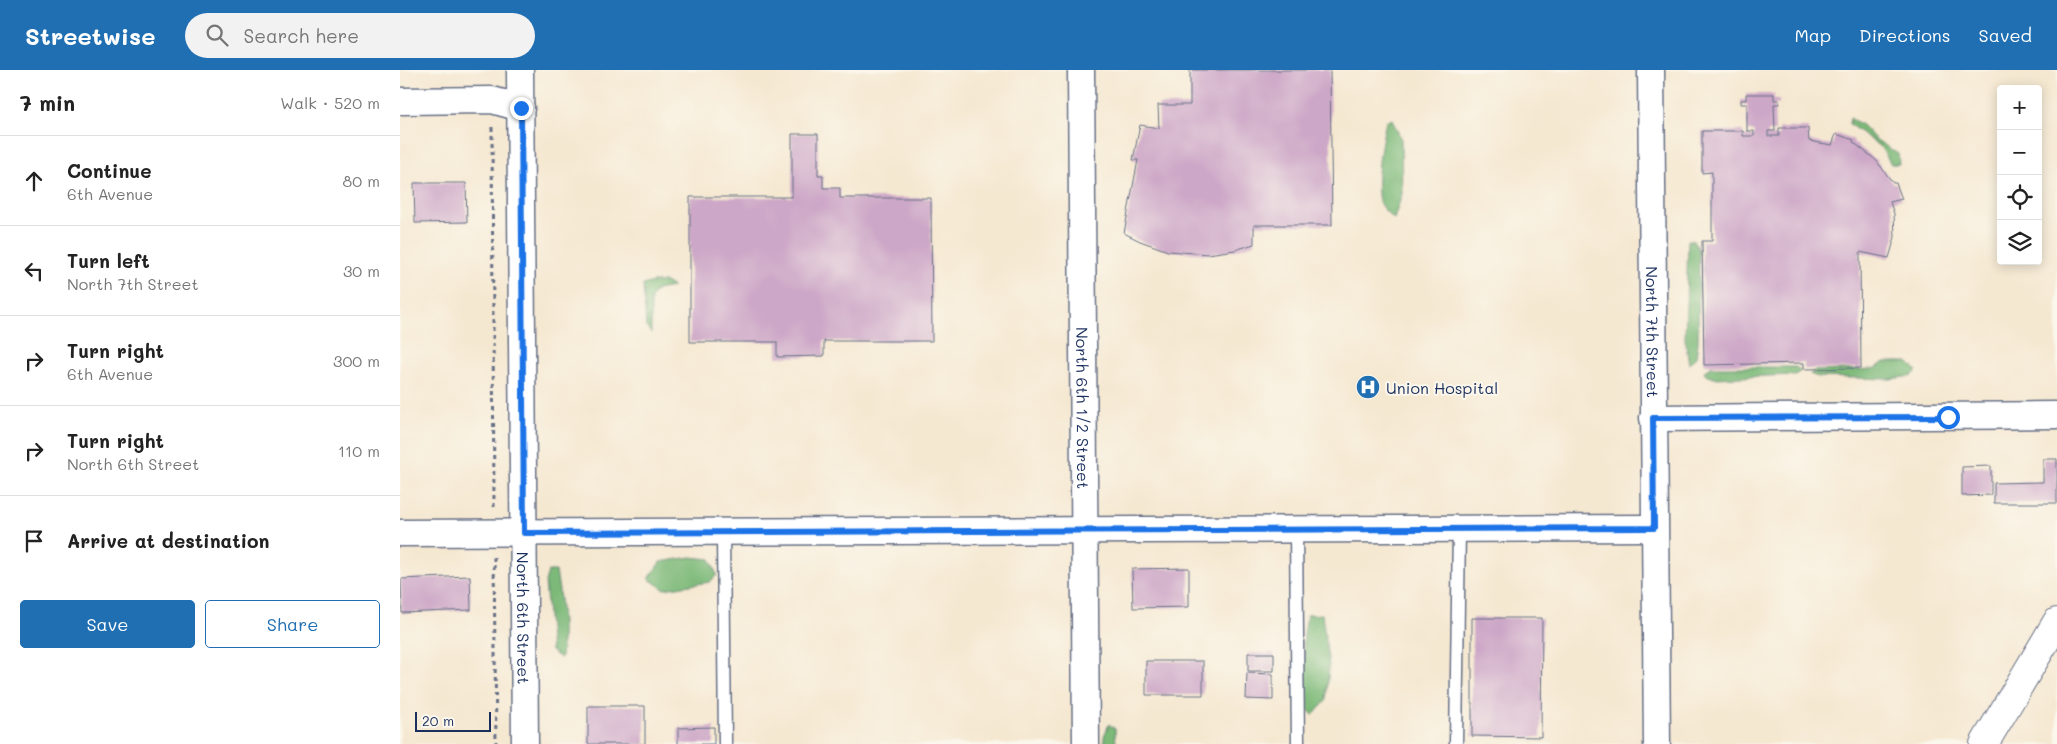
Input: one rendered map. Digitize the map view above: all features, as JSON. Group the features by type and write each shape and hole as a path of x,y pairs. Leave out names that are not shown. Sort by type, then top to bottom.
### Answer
{"street":[{"name":"North 6th Street","path":"520,70 525,744"},
{"name":"North 6th 1/2 Street","path":"1081,70 1086,744"},
{"name":"North 7th Street","path":"1651,70 1657,744"},
{"path":"400,101 492,100 521,108"},
{"path":"1653,418 2057,416"},
{"path":"400,533 1654,528"},
{"path":"1984,744 2057,622"}],"lane":[{"path":"1296,529 1298,744"},
{"path":"1456,744 1459,529"},
{"path":"723,532 725,744"}],"path":[{"path":"492,100 496,744"}],"green space":[{"path":"1850,118 1862,125 1875,139 1898,154 1899,164 1891,164 1881,147 1849,124"},
{"path":"1392,119 1401,139 1402,194 1394,219 1380,204 1378,193 1379,162 1384,130 1386,122"},
{"path":"1688,240 1694,241 1699,251 1698,342 1696,357 1689,364 1685,339"},
{"path":"653,282 665,282 673,287 657,290 651,298 651,333 646,326 643,285"},
{"path":"1884,362 1908,362 1917,371 1912,376 1890,379 1818,377 1810,374 1815,371 1875,369"},
{"path":"1712,367 1796,367 1801,371 1795,375 1714,378 1706,375 1704,371"},
{"path":"691,557 710,559 717,575 710,582 664,589 649,579 660,562"},
{"path":"548,571 556,571 558,582 562,625 561,658 551,651 545,582"},
{"path":"1322,614 1329,667 1326,701 1313,715 1304,706 1304,635 1307,615"},
{"path":"1109,724 1115,729 1116,744 1104,744 1104,736"}],"building":[{"path":"1190,70 1330,70 1332,225 1254,225 1254,244 1235,250 1208,254 1168,251 1124,233 1138,160 1133,160 1140,125 1159,128 1158,105 1190,105"},
{"path":"1746,94 1774,94 1774,100 1779,100 1779,104 1774,104 1775,131 1768,131 1768,136 1779,136 1779,128 1808,128 1809,141 1832,145 1836,134 1854,140 1853,142 1876,160 1893,183 1896,183 1902,199 1890,202 1894,214 1895,237 1889,258 1860,252 1861,368 1804,369 1804,363 1704,365 1702,241 1712,241 1712,172 1702,173 1702,131 1743,131 1743,136 1754,136 1754,131 1747,131 1747,104 1741,104 1741,100 1746,100"},
{"path":"792,134 818,134 818,175 823,175 823,188 840,188 840,198 931,198 932,341 824,341 824,356 777,357 777,342 690,342 690,197 792,197"},
{"path":"414,183 466,183 467,222 415,223"},
{"path":"2043,459 2057,459 2057,503 1994,503 1994,483 2043,482"},
{"path":"1991,466 1991,495 1962,496 1962,467"},
{"path":"1189,568 1189,607 1133,608 1132,569"},
{"path":"470,576 471,610 402,613 401,579"},
{"path":"1472,618 1542,618 1541,737 1472,736"},
{"path":"1248,653 1274,653 1274,671 1248,671"},
{"path":"1146,661 1203,661 1203,695 1146,695"},
{"path":"1247,673 1273,674 1273,700 1246,699"},
{"path":"588,706 645,706 645,744 588,744"},
{"path":"714,727 714,744 678,744 678,728"}],"place":[{"name":"Union Hospital","path":"1368,387"}],"route":[{"path":"521,108 524,533 1654,528 1653,418 1948,417"}]}
